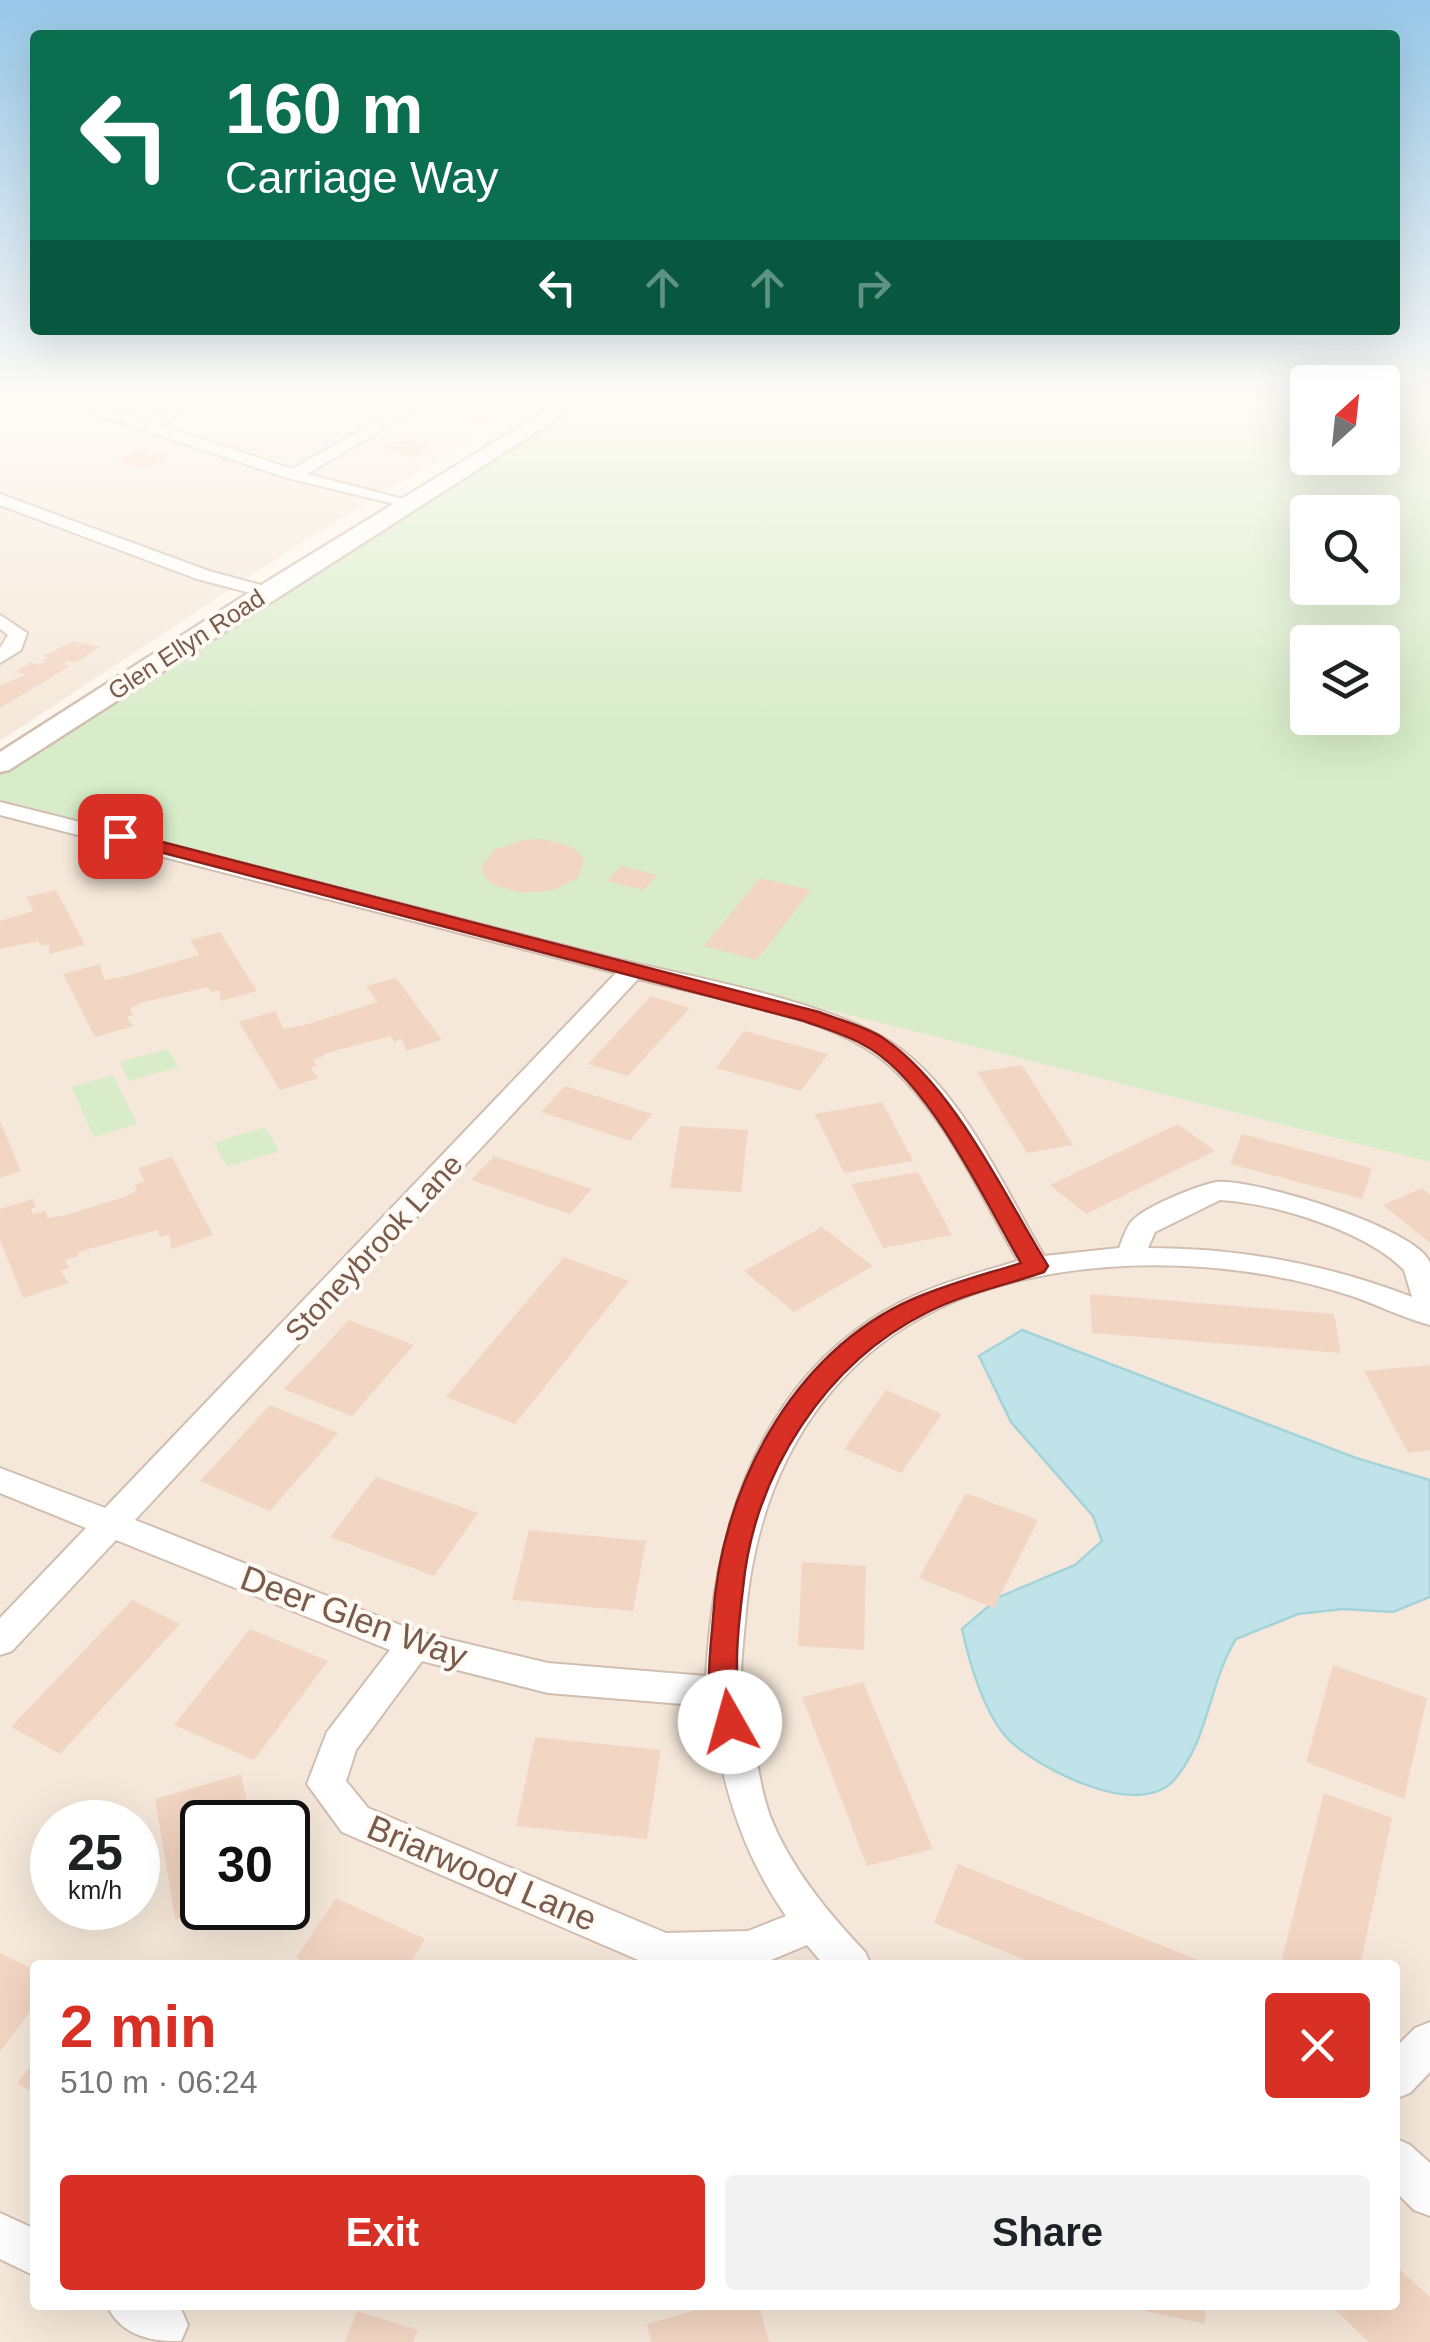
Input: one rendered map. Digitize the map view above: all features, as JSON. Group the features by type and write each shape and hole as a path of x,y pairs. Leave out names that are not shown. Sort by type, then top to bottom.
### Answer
{"street":[{"path":"25,509 203,574 266,592"},
{"name":"Glen Ellyn Road","path":"0,764 402,509"},
{"path":"0,621 18,633 14,646 0,657"},
{"path":"0,808 812,1016 872,1040 932,1094 1036,1266"},
{"name":"Stoneybrook Lane","path":"0,1641 634,969"},
{"path":"845,1960 810,1924 751,1815 723,1692 729,1584 747,1510 780,1436 820,1380 864,1340 920,1305 1036,1266 1130,1256 1238,1260 1310,1274 1395,1299 1429,1314 1426,1284 1410,1258 1342,1220 1246,1194 1217,1190 1143,1226 1130,1256"},
{"name":"Deer Glen Way","path":"0,1480 414,1645 548,1678 723,1692"},
{"name":"Briarwood Lane","path":"414,1645 340,1743 326,1784 355,1820 664,1952 750,1950 810,1924"},
{"path":"1400,2073 1430,2042"},
{"path":"1400,2165 1430,2194"},
{"path":"0,2235 30,2250"}],"shaded area":[{"path":"0,509 357,509 298,545 0,741"},
{"path":"0,800 1430,1162 1430,2342 0,2342"}],"green space":[{"path":"416,509 1290,509 1290,605 1400,605 1400,509 1430,509 1430,1162 0,800 0,771"},
{"path":"168,1049 178,1067 129,1081 120,1062"},
{"path":"113,1075 137,1124 94,1137 71,1087"},
{"path":"265,1127 279,1151 227,1167 214,1143"}],"water":[{"path":"1022,1330 1356,1458 1430,1480 1430,1597 1393,1612 1343,1609 1298,1614 1236,1639 1195,1746 1175,1779 1159,1791 1139,1795 1091,1787 1025,1753 993,1718 974,1673 962,1629 999,1597 1075,1565 1102,1541 1093,1516 1011,1422 979,1356"}],"building":[{"path":"73,641 100,647 75,663 63,664 70,666 0,708 0,685 26,675 16,672 30,662 39,665 49,657 43,656"},
{"path":"541,839 570,846 579,853 584,861 578,878 554,890 521,893 492,884 484,876 481,867 494,850"},
{"path":"621,866 657,875 644,890 607,881"},
{"path":"760,878 811,890 757,960 704,946"},
{"path":"56,890 85,945 49,954 49,944 41,946 38,941 0,949 0,921 33,911 26,897"},
{"path":"220,932 257,991 221,1001 219,990 211,992 208,987 140,1003 130,1009 133,1015 126,1017 134,1026 95,1037 63,974 100,964 104,980 126,976 199,955 190,940"},
{"path":"396,978 442,1040 406,1051 402,1039 394,1042 391,1036 323,1054 313,1060 317,1066 310,1068 319,1078 280,1090 239,1022 276,1011 283,1029 305,1025 377,1002 366,986"},
{"path":"651,996 690,1008 628,1076 588,1064"},
{"path":"744,1031 828,1054 801,1091 716,1068"},
{"path":"1022,1065 1073,1145 1027,1153 977,1072"},
{"path":"565,1086 652,1114 630,1141 541,1112"},
{"path":"882,1102 913,1161 844,1173 815,1114"},
{"path":"0,1121 21,1171 0,1178"},
{"path":"1178,1124 1215,1151 1086,1214 1050,1185"},
{"path":"680,1126 748,1130 741,1192 670,1188"},
{"path":"1242,1134 1372,1168 1362,1199 1230,1164"},
{"path":"494,1156 592,1189 570,1214 471,1180"},
{"path":"172,1157 213,1235 171,1249 170,1234 160,1237 157,1230 78,1252 79,1256 65,1260 69,1268 60,1271 69,1283 23,1298 0,1240 0,1209 33,1199 33,1214 45,1211 48,1218 125,1197 137,1190 134,1185 144,1181 138,1168"},
{"path":"918,1172 952,1235 883,1248 851,1184"},
{"path":"1422,1188 1430,1195 1430,1243 1383,1205"},
{"path":"822,1227 873,1266 794,1312 744,1271"},
{"path":"564,1257 629,1281 515,1424 446,1397"},
{"path":"1090,1294 1334,1314 1341,1353 1092,1333"},
{"path":"349,1320 414,1345 352,1416 284,1389"},
{"path":"1430,1365 1430,1450 1408,1453 1364,1371"},
{"path":"886,1390 942,1414 901,1473 844,1449"},
{"path":"270,1405 338,1433 270,1511 200,1481"},
{"path":"376,1477 478,1513 434,1576 330,1537"},
{"path":"966,1493 1038,1520 994,1608 919,1578"},
{"path":"529,1530 646,1541 633,1611 512,1600"},
{"path":"802,1562 866,1566 864,1650 798,1646"},
{"path":"132,1600 180,1624 60,1754 11,1727"},
{"path":"250,1629 328,1661 254,1760 174,1725"},
{"path":"1333,1665 1427,1698 1404,1799 1306,1762"},
{"path":"863,1682 933,1849 867,1866 802,1697"},
{"path":"535,1737 661,1750 647,1839 516,1826"},
{"path":"241,1774 246,1800 180,1800 180,1917 175,1919 160,1829 160,1800 155,1799"},
{"path":"1324,1793 1392,1818 1361,1960 1282,1960"},
{"path":"958,1864 1198,1960 1026,1960 934,1923"},
{"path":"336,1898 425,1939 412,1960 296,1958"},
{"path":"0,1953 30,1968 30,2012 0,2052"},
{"path":"30,2067 30,2090 17,2084"},
{"path":"1400,2270 1430,2297 1430,2342 1369,2342 1335,2310 1400,2310"},
{"path":"696,2310 760,2310 769,2342 651,2342 647,2324"},
{"path":"1140,2310 1205,2310 1205,2324"},
{"path":"357,2311 418,2330 413,2342 345,2342"}],"route":[{"path":"120,836 812,1016 872,1040 908,1068 932,1094 1036,1266 920,1305 864,1340 820,1380 780,1436 747,1510 729,1584 723,1692 730,1722"}]}
